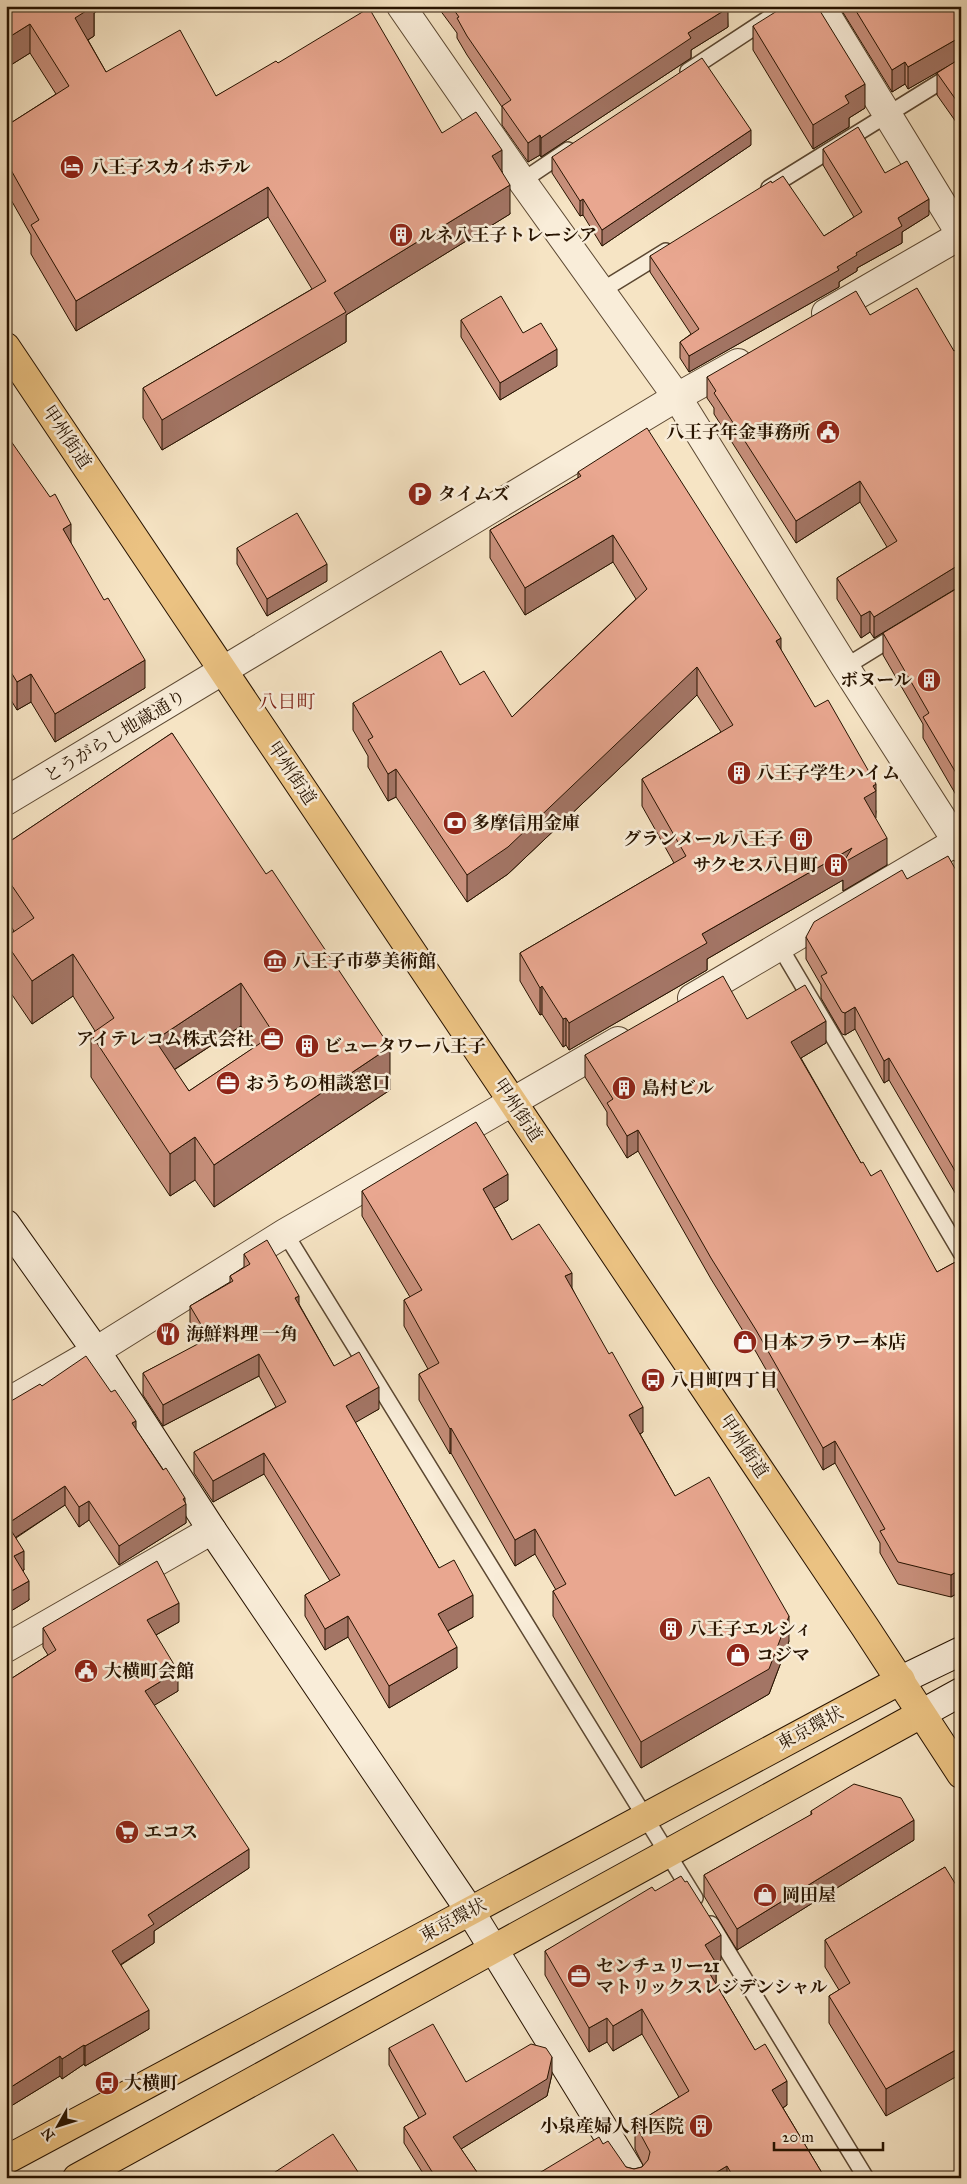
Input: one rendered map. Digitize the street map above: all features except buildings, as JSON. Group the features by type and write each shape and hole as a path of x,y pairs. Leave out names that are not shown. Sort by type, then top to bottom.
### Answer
{"highway":[{"name":"甲州街道","path":"6,347 900,1680 961,1774"},
{"name":"東京環状","path":"6,2160 900,1680"},
{"path":"77,2178 922,1714"}],"street":[{"path":"401,6 522,181 677,397 845,667 959,843 671,1010"},
{"path":"805,324 961,235 821,6"},
{"name":"とうがらし地蔵通り","path":"6,801 677,397 762,349"},
{"path":"6,1403 96,1351 285,1233 638,1030"},
{"path":"6,1224 96,1351 212,1530 470,1911 634,2178"},
{"path":"6,1648 212,1530"},
{"path":"900,1680 961,1651"},
{"path":"922,1714 961,1692"}],"lane":[{"path":"679,77 787,6"},
{"path":"753,198 961,69"},
{"path":"522,181 580,143"},
{"path":"601,291 677,244"},
{"path":"845,667 911,626"},
{"path":"780,947 961,1253"},
{"path":"285,1233 646,1816 866,2178"}],"place":[{"name":"八王子スカイホテル","path":"72,167"},
{"name":"ルネ八王子トレーシア","path":"401,235"},
{"name":"八王子年金事務所","path":"828,432"},
{"name":"タイムズ","path":"420,494"},
{"name":"ボヌール","path":"929,680"},
{"name":"八王子学生ハイム","path":"739,773"},
{"name":"多摩信用金庫","path":"455,823"},
{"name":"グランメール八王子","path":"801,839"},
{"name":"サクセス八日町","path":"836,865"},
{"name":"八王子市夢美術館","path":"275,961"},
{"name":"アイテレコム株式会社","path":"272,1039"},
{"name":"ビュータワー八王子","path":"307,1046"},
{"name":"おうちの相談窓口","path":"228,1083"},
{"name":"島村ビル","path":"624,1088"},
{"name":"海鮮料理 一角","path":"168,1334"},
{"name":"日本フラワー本店","path":"745,1342"},
{"name":"八日町四丁目","path":"653,1380"},
{"name":"八王子エルシィ","path":"671,1629"},
{"name":"コジマ","path":"738,1655"},
{"name":"大横町会館","path":"86,1671"},
{"name":"エコス","path":"127,1832"},
{"name":"岡田屋","path":"765,1895"},
{"name":"センチュリー21 マトリックスレジデンシャル","path":"579,1976"},
{"name":"大横町","path":"107,2083"},
{"name":"小泉産婦人科医院","path":"701,2126"}],"district":[{"name":"八日町","path":"287,701"}]}
